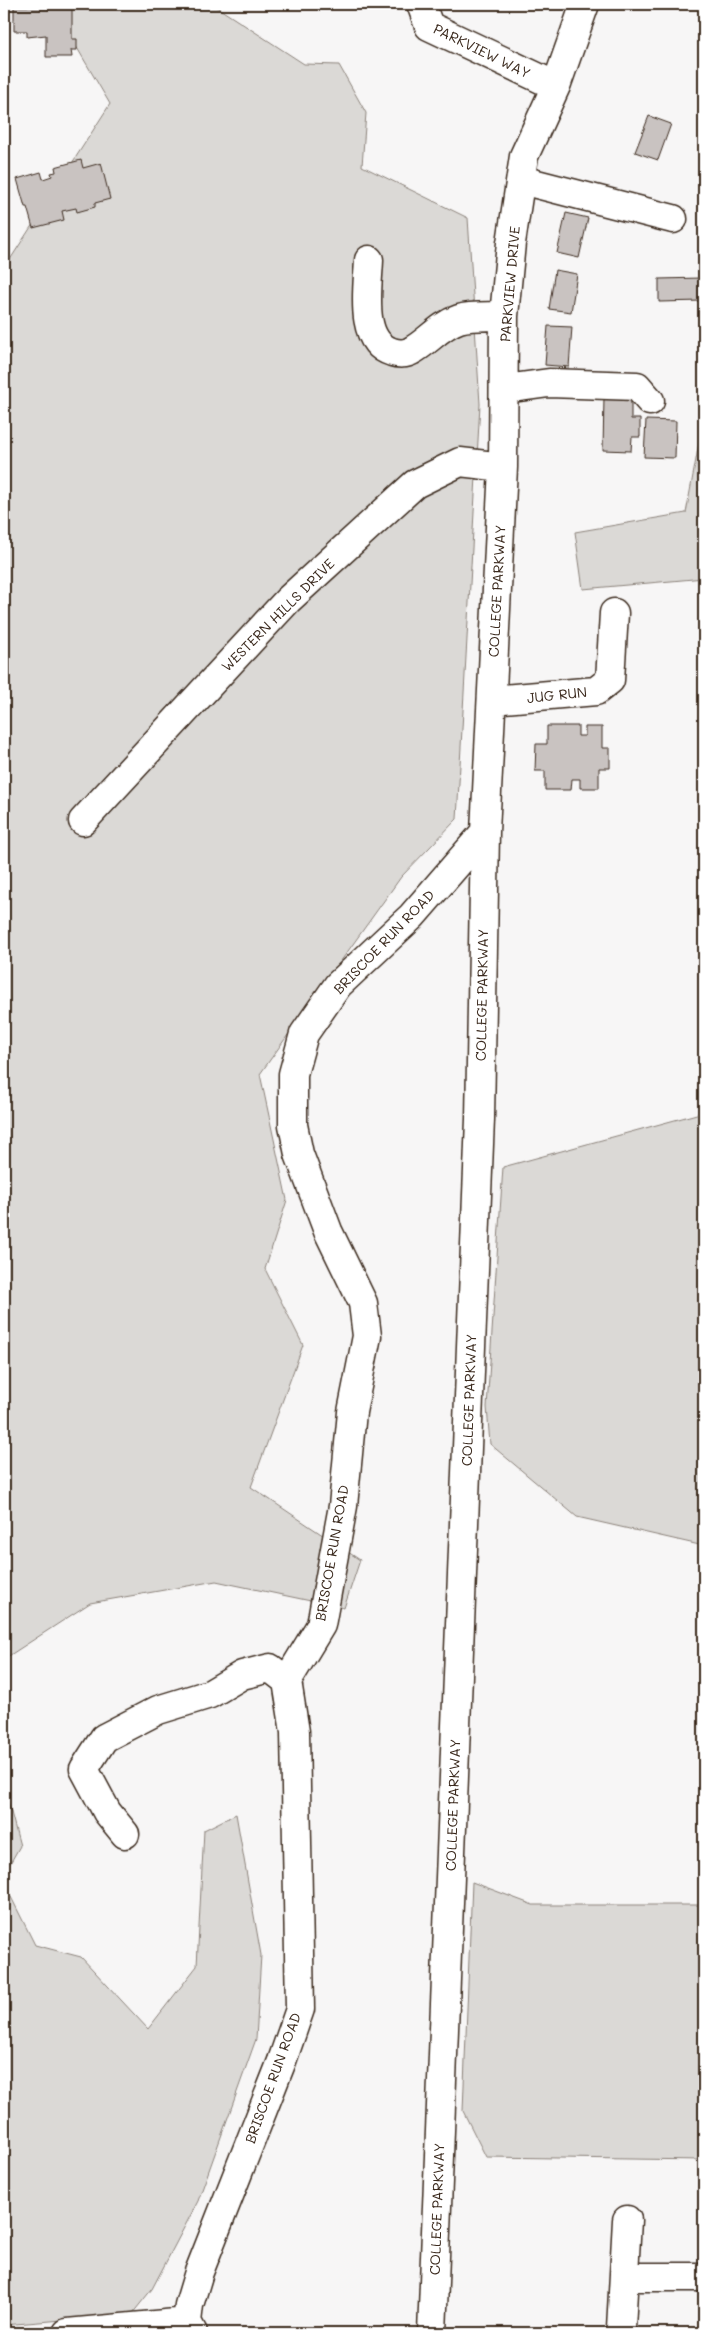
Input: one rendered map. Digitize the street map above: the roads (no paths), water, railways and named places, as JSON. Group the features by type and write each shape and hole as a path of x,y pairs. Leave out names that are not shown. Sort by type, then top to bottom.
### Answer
{"street":[{"name":"PARKVIEW WAY","path":"421,4 429,26 556,86"},
{"name":"PARKVIEW DRIVE","path":"503,467 504,316 511,243 524,156 556,86 585,4"},
{"path":"521,180 673,218"},
{"path":"369,260 366,312 378,343 388,351 398,354 410,352 445,326 459,319 504,316"},
{"path":"505,389 549,383 637,386 650,401"},
{"name":"WESTERN HILLS DRIVE","path":"82,821 288,600 415,484 460,462 503,467"},
{"name":"COLLEGE PARKWAY","path":"432,2333 480,1120 485,832 503,467"},
{"name":"JUG RUN","path":"492,700 596,691 610,680 614,613"},
{"name":"BRISCOE RUN ROAD","path":"191,2329 189,2305 199,2272 300,2009 295,1732 287,1681 321,1625 343,1506 352,1412 367,1336 364,1303 328,1231 299,1154 293,1125 293,1074 304,1034 338,985 412,916 485,832"},
{"path":"125,1834 107,1812 84,1769 104,1738 158,1710 210,1694 242,1674 270,1668 287,1681"},
{"path":"618,2333 621,2328 627,2220"},
{"path":"624,2276 704,2277"},
{"path":"67,2333 191,2329"}]}
